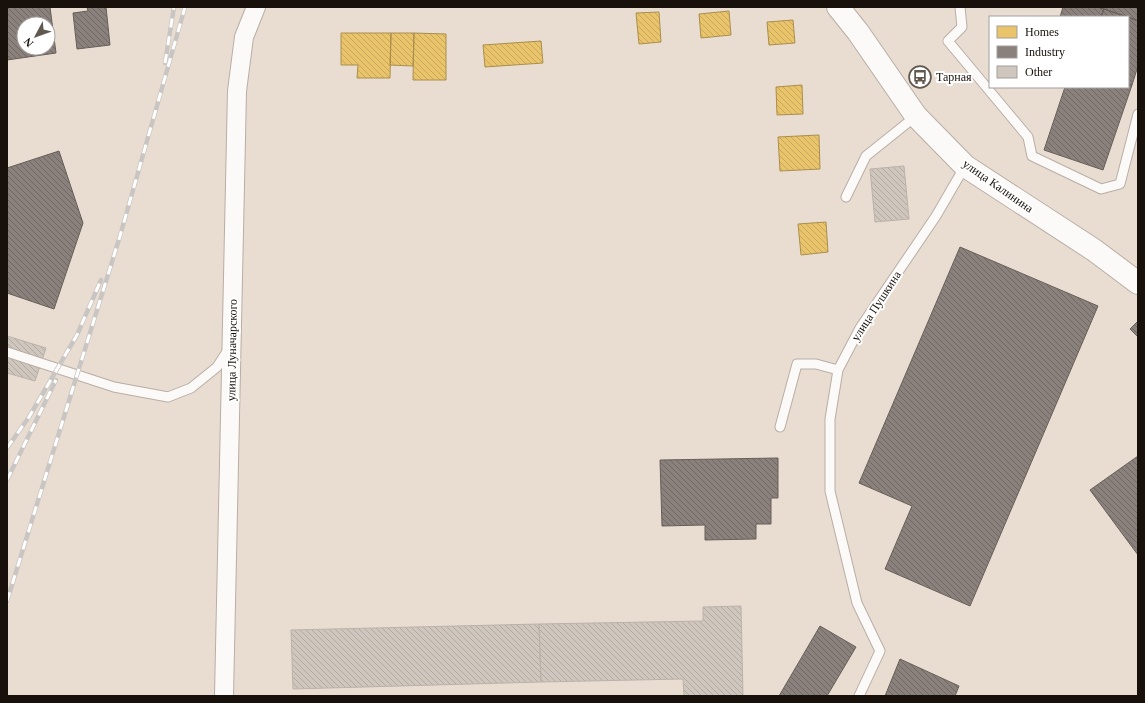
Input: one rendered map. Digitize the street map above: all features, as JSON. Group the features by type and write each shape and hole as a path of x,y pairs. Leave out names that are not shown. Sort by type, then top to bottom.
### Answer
{"main road":[{"name":"улица Калинина","path":"838,7 858,32 916,116 965,166 1094,250 1138,283"}],"street":[{"name":"улица Луначарского","path":"224,696 236,91 244,37 256,7"}],"lane":[{"path":"960,7 962,27 948,41 1028,137 1032,156 1101,189 1120,184 1138,114"},
{"path":"846,197 866,156 916,116"},
{"name":"улица Пушкина","path":"859,696 880,651 857,603 830,491 830,419 838,370 860,328 936,216 965,166"},
{"path":"7,352 114,387 168,397 191,388 217,367 232,344"},
{"path":"780,427 798,364 816,364 838,370"}],"building: Homes":[{"path":"729,11 731,35 701,38 699,14"},
{"path":"659,12 661,42 639,44 636,13"},
{"path":"793,20 795,43 769,45 767,22"},
{"path":"341,33 391,33 390,78 357,78 358,65 341,65"},
{"path":"391,33 414,33 413,66 390,65"},
{"path":"414,33 446,34 446,80 413,80"},
{"path":"541,41 543,63 485,67 483,45"},
{"path":"802,85 803,114 777,115 776,87"},
{"path":"819,135 820,169 780,171 778,137"},
{"path":"826,222 828,252 801,255 798,224"}],"building: Industry":[{"path":"7,7 50,7 51,16 16,16 16,56 35,56 7,60"},
{"path":"87,7 106,7 110,45 77,49 73,13 88,11"},
{"path":"1063,7 1097,7 1104,9 1101,16 1060,16"},
{"path":"1098,7 1138,7 1138,21 1129,17 1129,16"},
{"path":"1104,9 1124,16 1101,16"},
{"path":"1129,17 1138,21 1138,66 1132,85 1129,84"},
{"path":"1129,84 1132,85 1103,170 1044,150 1065,88 1129,88"},
{"path":"59,151 83,223 54,309 7,293 7,168"},
{"path":"960,247 1098,306 970,606 885,569 912,506 859,483"},
{"path":"1138,321 1138,337 1130,329"},
{"path":"1138,456 1138,555 1090,490"},
{"path":"778,458 778,498 771,498 771,524 756,524 756,539 705,540 705,525 662,526 660,460"},
{"path":"820,626 856,647 827,696 779,696"},
{"path":"900,659 959,686 955,696 885,696"}],"building: Other":[{"path":"904,166 909,219 875,222 870,169"},
{"path":"7,336 46,348 35,381 7,373"},
{"path":"741,606 743,696 684,696 683,679 541,682 539,624 703,621 703,607"},
{"path":"539,624 541,682 293,689 291,630"}],"railway":[{"path":"165,63 174,7"},
{"path":"7,601 120,236 185,7"},
{"path":"7,448 29,417 77,335 101,280"},
{"path":"7,480 56,380"}],"place":[{"name":"Тарная","path":"920,77"}]}
